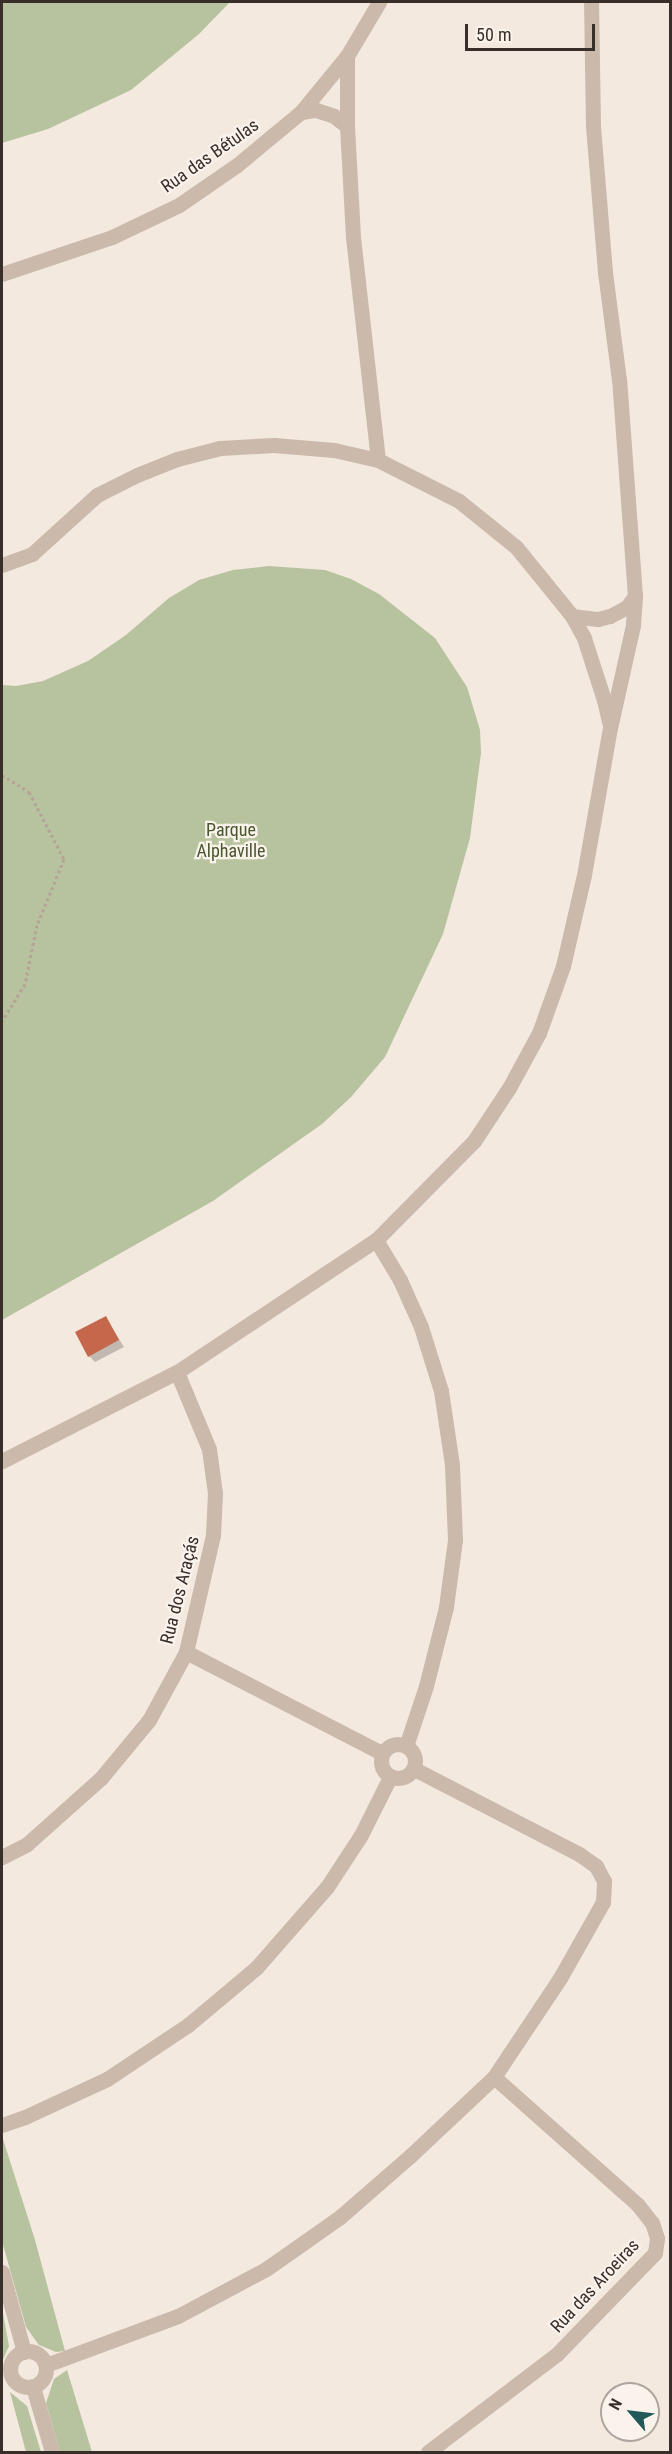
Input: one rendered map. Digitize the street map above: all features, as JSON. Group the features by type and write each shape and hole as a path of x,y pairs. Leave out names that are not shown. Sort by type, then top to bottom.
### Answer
{"street":[{"name":"Rua das Bétulas","path":"2,274 112,237 179,205 237,165 301,112 347,56 379,2"},
{"path":"2,1461 177,1372 376,1240 474,1141 509,1088 538,1033 563,966 584,875 610,728 633,624 635,596 620,391 605,272 593,126 591,2"},
{"path":"347,56 347,126 353,237 378,460"},
{"path":"301,112 316,110 334,116 347,126"},
{"path":"2,565 32,554 97,495 137,475 177,459 220,448 274,445 334,450 378,460 459,501 508,540 572,616 584,638 604,700 610,728"},
{"path":"572,616 598,619 610,616 627,607 635,596"},
{"path":"376,1240 400,1280 421,1327 441,1391 452,1465 455,1540 446,1607 426,1686 406,1746"},
{"name":"Rua dos Araçás","path":"2,1857 27,1844 101,1778 149,1720 186,1652 213,1535 215,1493 209,1449 177,1372"},
{"path":"186,1652 382,1753"},
{"path":"393,1745 406,1746 415,1756 414,1769 403,1778 390,1777 381,1767 382,1753 393,1745"},
{"path":"46,2365 178,2316 266,2269 340,2217 410,2156 494,2077 560,1978 603,1902 603,1881 596,1866 579,1854 414,1769"},
{"path":"2,2125 25,2118 107,2079 188,2025 256,1968 327,1887 361,1835 390,1777"},
{"name":"Rua das Aroeiras","path":"428,2452 557,2355 655,2253 657,2238 652,2223 637,2204 494,2077"},
{"path":"2,2272 24,2352"},
{"path":"24,2352 38,2354 46,2365 44,2378 33,2387 19,2385 6,2375 13,2360 24,2352"},
{"path":"33,2387 52,2452"}],"path":[{"path":"2,775 29,792 64,859 37,925 25,984 2,1021"}],"green space":[{"path":"2,2 230,2 199,34 131,90 48,129 2,143"},
{"name":"Parque Alphaville","path":"269,566 325,570 351,579 379,594 435,638 467,687 480,730 481,753 470,838 443,934 385,1057 351,1097 322,1124 213,1201 2,1320 2,685 16,686 43,681 88,661 126,635 169,598 199,580 233,570"},
{"path":"2,2136 35,2240 65,2351 56,2352 39,2345 26,2327 2,2241"},
{"path":"2,2308 9,2346 2,2362"},
{"path":"67,2370 92,2452 60,2452 46,2403 54,2379"},
{"path":"10,2392 27,2406 41,2452 26,2452"}],"building":[{"path":"106,1316 119,1340 88,1357 75,1332"}]}
